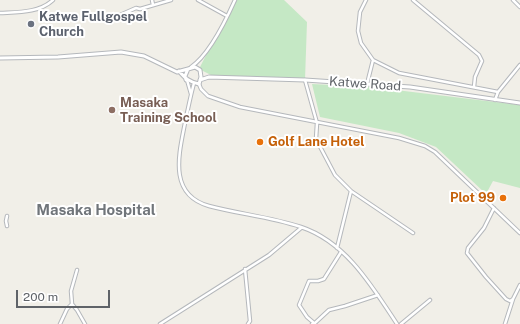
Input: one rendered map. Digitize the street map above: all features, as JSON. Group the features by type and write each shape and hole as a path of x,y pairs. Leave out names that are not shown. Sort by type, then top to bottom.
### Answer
{"street":[{"path":"0,13 38,9 47,6 53,0"},
{"path":"152,0 153,5"},
{"path":"111,19 136,8 140,9 171,0"},
{"path":"198,0 227,16"},
{"path":"235,0 200,62 201,77 199,84 204,93 224,103 317,123 399,138 425,146 435,152 520,233"},
{"path":"366,0 360,12 358,31 361,43 373,60 399,73 498,92"},
{"path":"413,0 479,55 482,61 475,77 474,87"},
{"path":"513,0 520,7"},
{"path":"0,58 58,57 122,52 140,55 177,72 200,62"},
{"path":"367,85 373,60"},
{"path":"495,100 498,92 520,65"},
{"path":"189,68 200,70 209,77"},
{"path":"189,68 185,76 191,94"},
{"path":"178,71 187,80 199,84"},
{"name":"Katwe Road","path":"200,80 209,77 305,80 410,88 520,103"},
{"path":"305,80 317,123 316,139 336,175 351,191 413,233"},
{"path":"194,83 179,157 179,172 186,192 200,203 208,206 302,227 337,248 355,264 397,324"},
{"path":"337,248 351,191"},
{"path":"494,208 484,228 468,248 467,253 506,299 510,301 513,299"},
{"path":"7,216 7,226"},
{"path":"160,324 269,255 302,227"},
{"path":"341,252 324,279 309,281 299,305 307,318 313,324 329,310 378,295"},
{"path":"245,269 250,321 248,324"},
{"path":"77,270 71,291 72,304 85,324"},
{"path":"505,324 513,299 520,285"},
{"path":"401,324 430,300"},
{"path":"60,324 67,309 72,304"}],"green space":[{"path":"234,0 284,0 307,22 305,80 215,77 199,69"},
{"path":"312,84 371,87 520,105 520,188 493,181 486,194 436,147 399,133 320,117"}],"place":[{"name":"Katwe Fullgospel Church","path":"31,24"},
{"name":"Masaka Training School","path":"112,110"},
{"name":"Golf Lane Hotel","path":"260,142"},
{"name":"Plot 99","path":"503,198"}],"district":[{"name":"Masaka Hospital","path":"96,210"}]}
